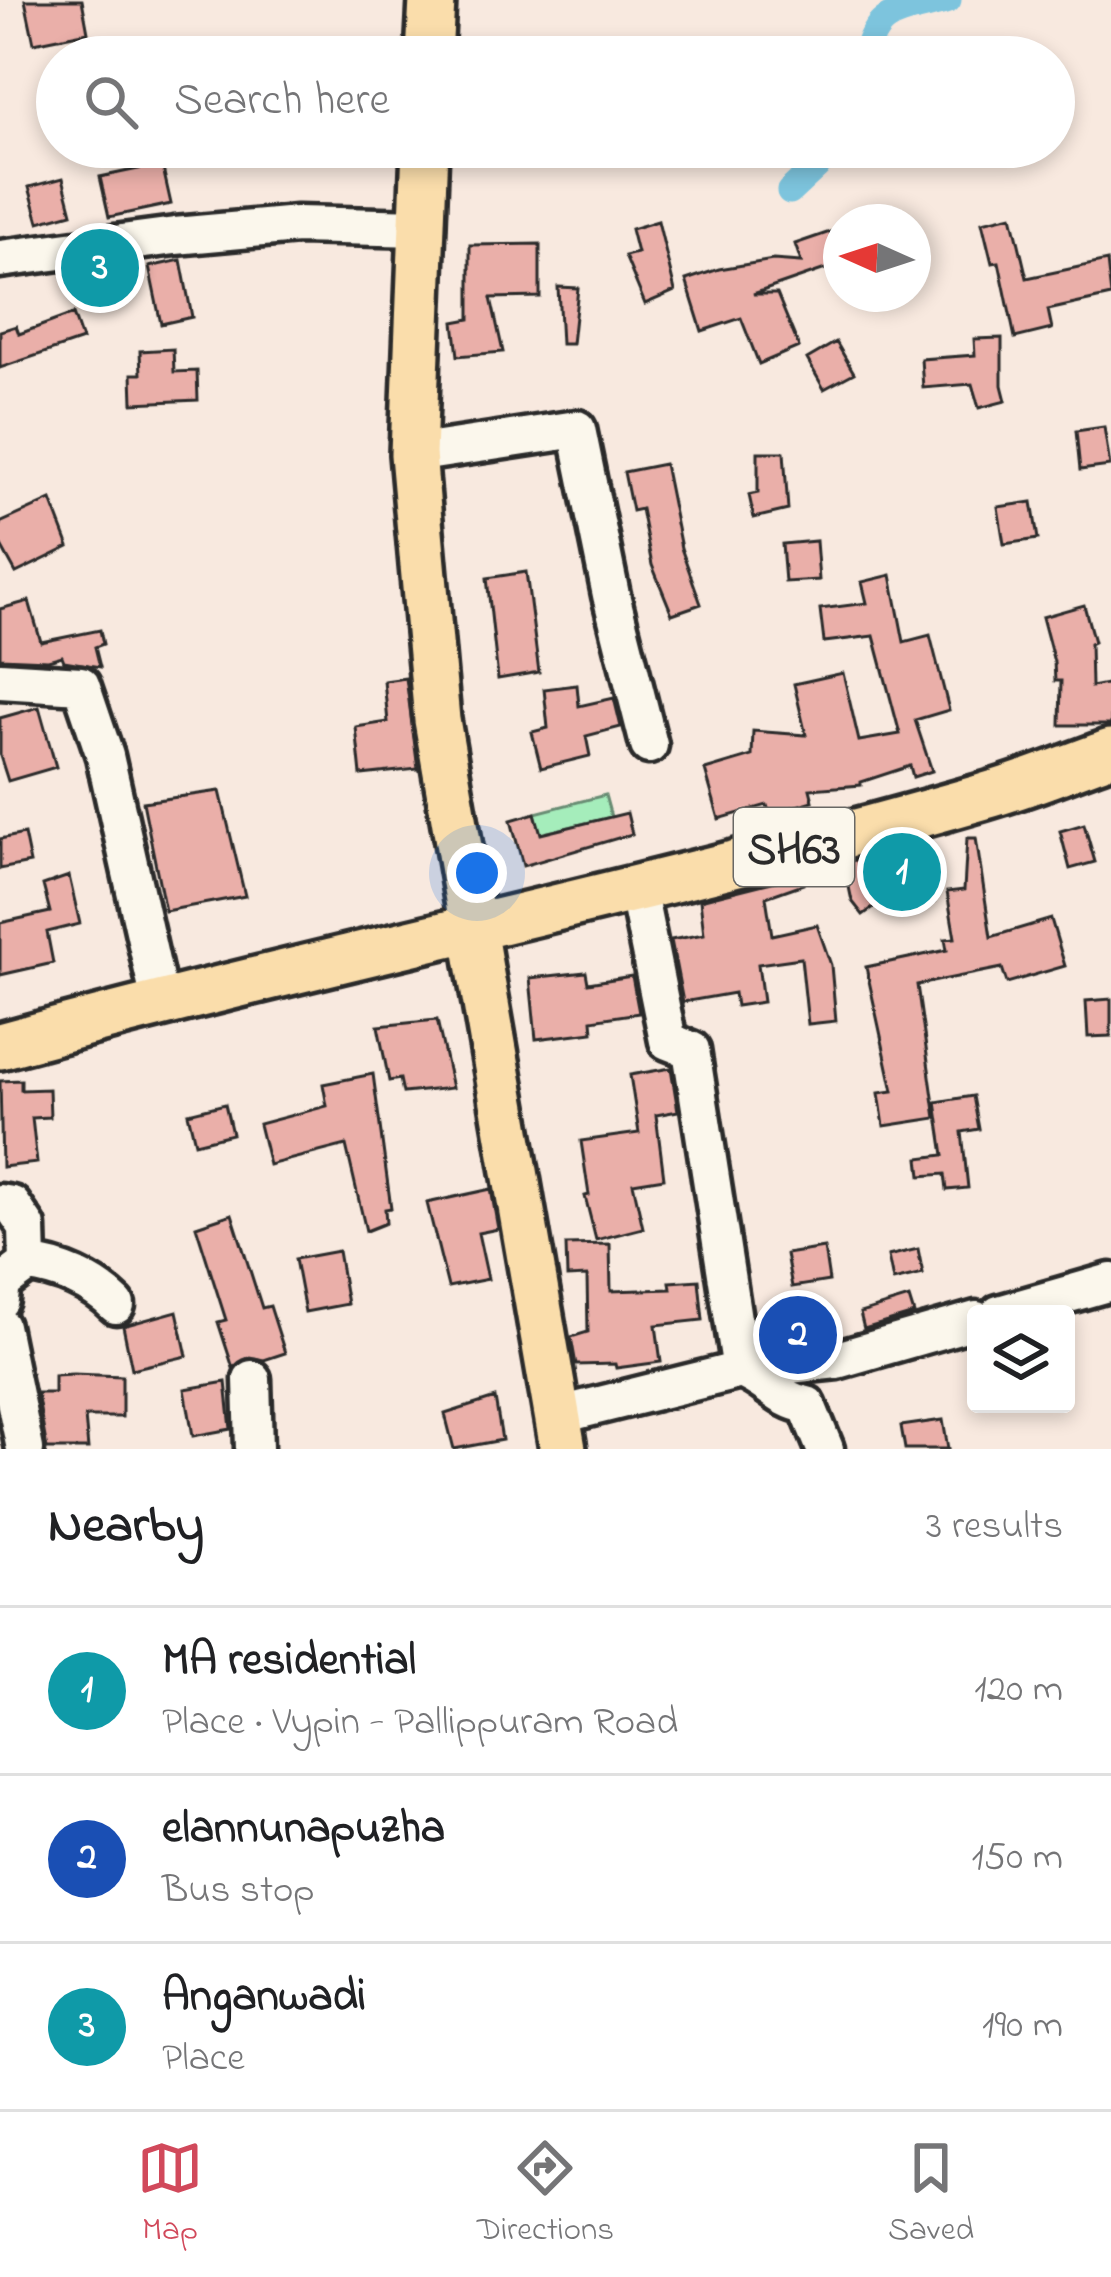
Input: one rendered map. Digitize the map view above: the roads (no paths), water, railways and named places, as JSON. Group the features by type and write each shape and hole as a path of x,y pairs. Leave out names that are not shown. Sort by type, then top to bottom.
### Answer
{"main road":[{"path":"430,36 432,0"},
{"path":"424,168 412,454 437,720 559,1432"},
{"name":"SH63","path":"0,1046 986,796 1111,752"}],"street":[{"path":"0,260 297,225 422,228"},
{"path":"412,454 578,429 611,596 649,746"},
{"path":"0,680 81,686 106,755 160,1003"},
{"path":"637,887 668,1041 691,1050 741,1370"},
{"path":"0,1203 12,1204 27,1227 28,1264"},
{"path":"0,1300 2,1283 28,1264 50,1267 89,1284 116,1304"},
{"path":"1030,1305 1111,1282"},
{"path":"559,1432 741,1370 836,1360 967,1324"},
{"path":"0,1326 25,1449"},
{"path":"741,1370 758,1377 787,1402 807,1405 825,1449"},
{"path":"252,1379 254,1449"}],"waterway":[{"path":"873,36 894,15 948,0"},
{"path":"790,191 815,168"}],"place":[{"name":"Anganwadi","path":"100,268"},
{"name":"MA residential","path":"902,872"},
{"name":"elannunapuzha","path":"798,1335"}]}
